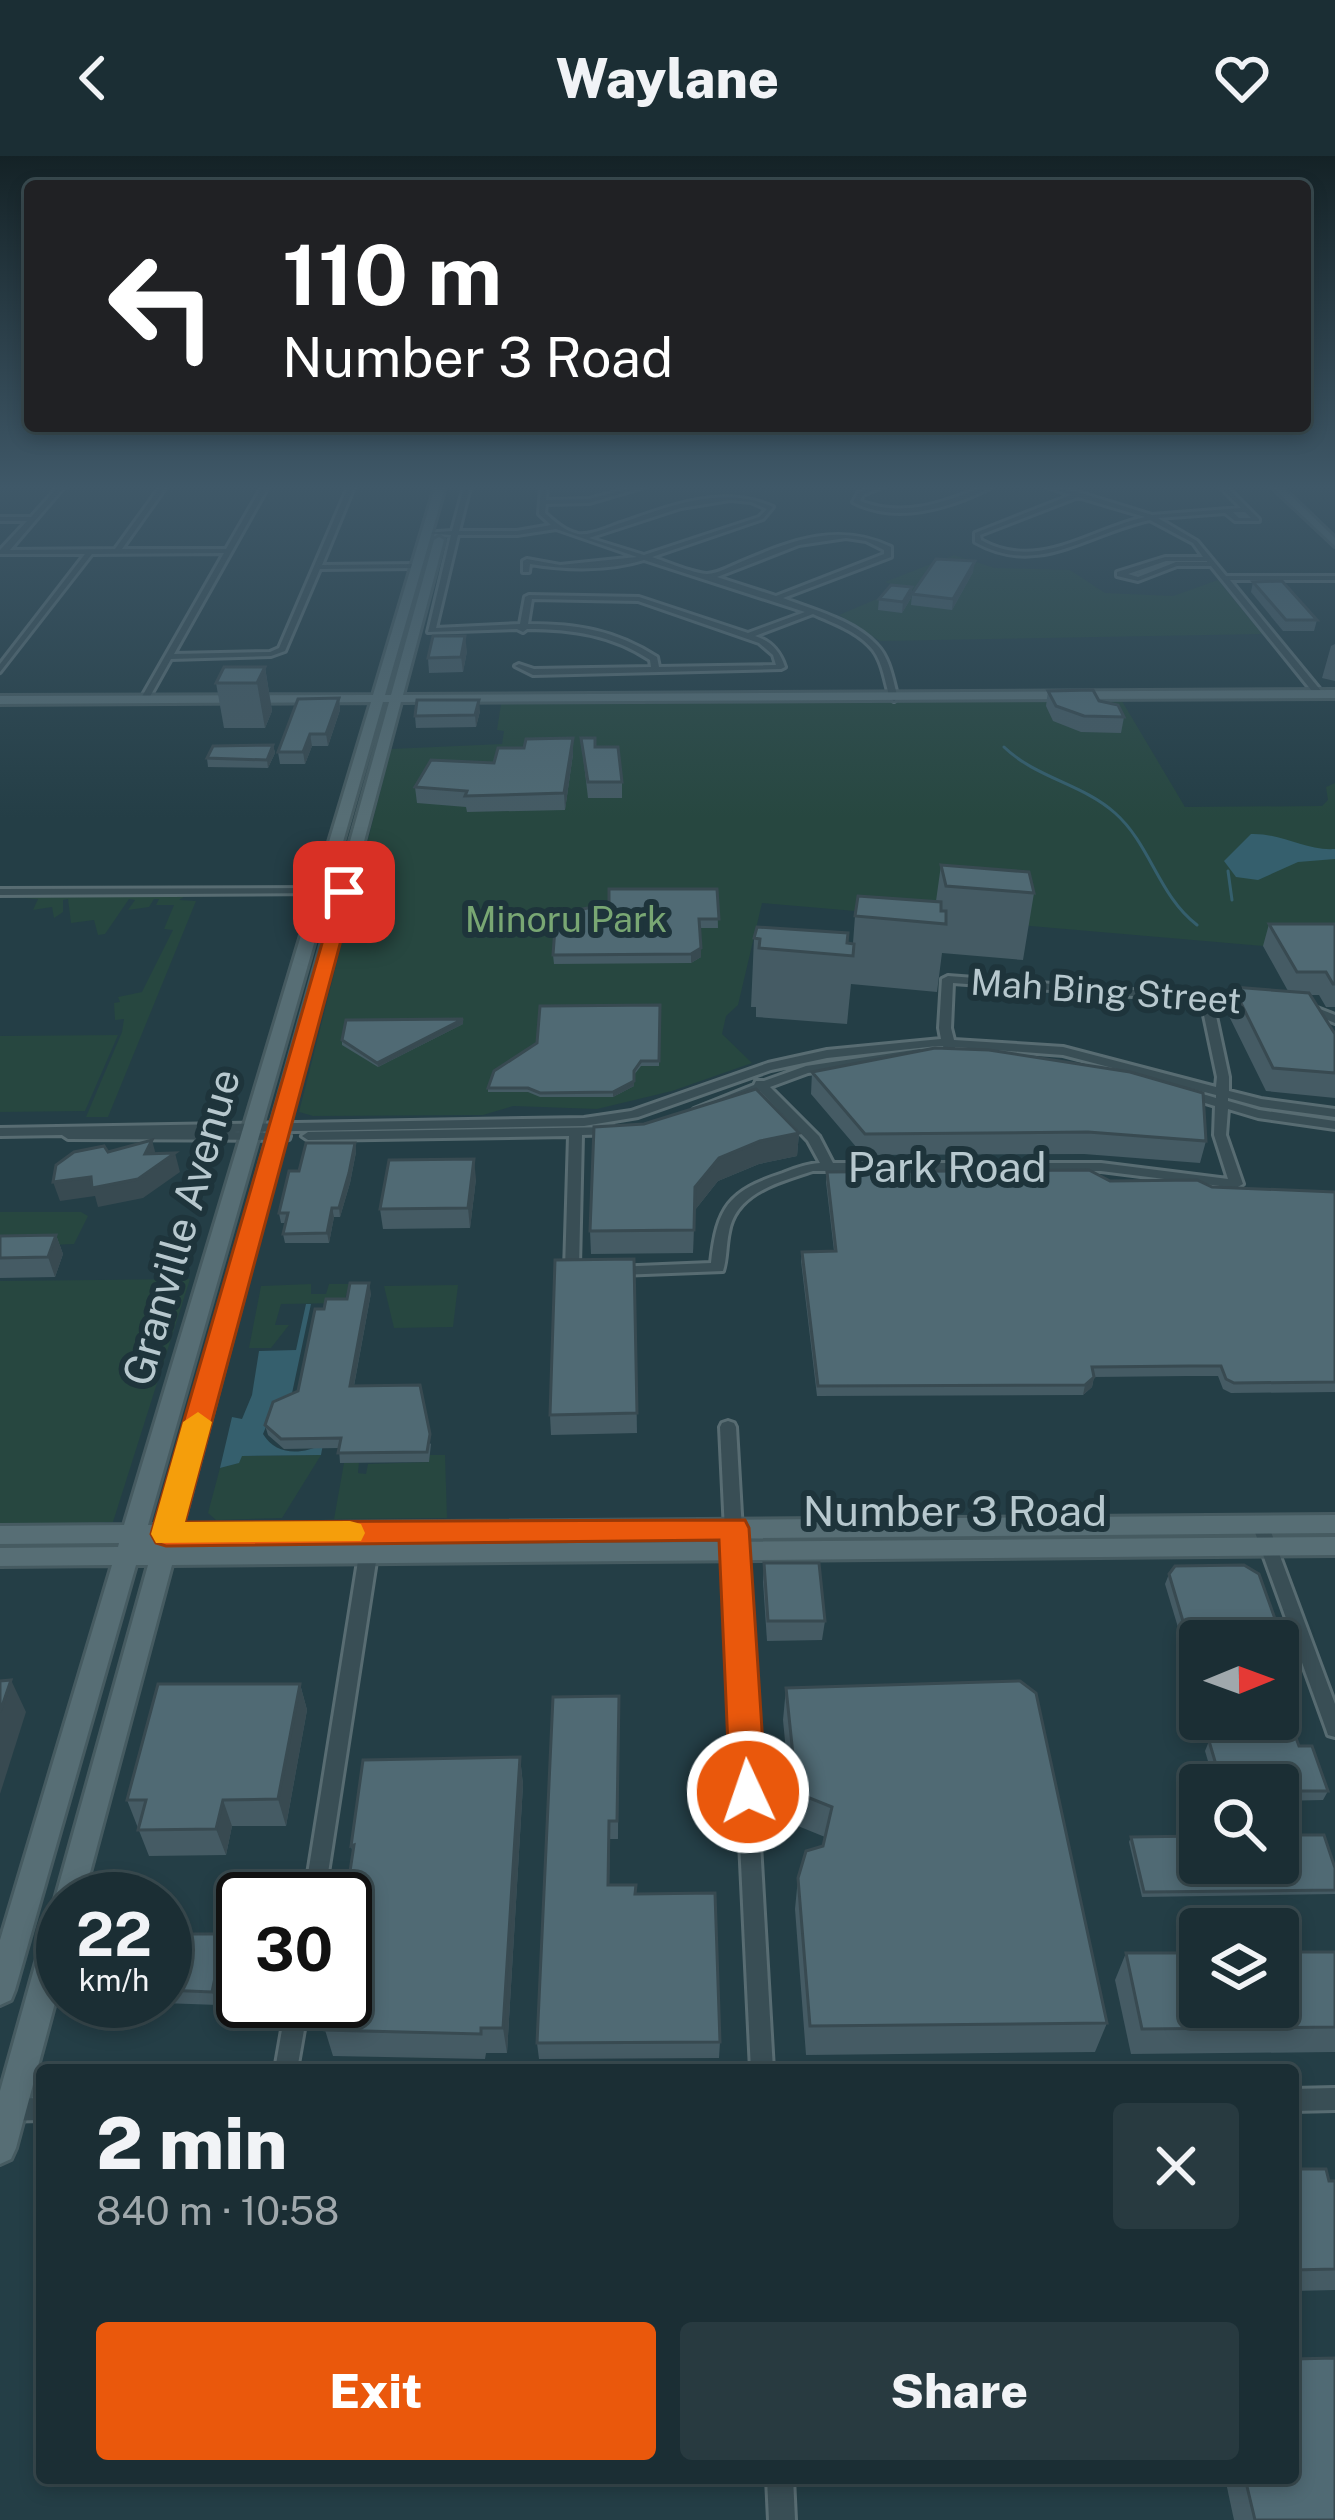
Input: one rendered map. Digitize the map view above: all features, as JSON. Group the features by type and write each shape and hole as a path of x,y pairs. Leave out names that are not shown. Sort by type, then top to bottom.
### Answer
{"main road":[{"name":"Granville Avenue","path":"75,1872 164,1545 323,891 408,597"},
{"name":"Granville Avenue","path":"0,1990 130,1545 265,1131 395,698 419,597"},
{"path":"0,700 1335,694"},
{"name":"Number 3 Road","path":"1264,1536 1335,1524"},
{"name":"Number 3 Road","path":"0,1535 130,1545 1264,1536 1335,1546"},
{"name":"Number 3 Road","path":"164,1545 368,1556 735,1540"},
{"name":"Number 3 Road","path":"0,1557 130,1545"},
{"path":"0,2148 18,2109 37,2028"}],"street":[{"path":"0,670 55,597"},
{"path":"145,700 202,597"},
{"path":"168,657 278,652 304,597"},
{"path":"439,597 431,630 572,629 602,635 648,654 656,671"},
{"path":"523,630 529,597"},
{"path":"559,672 779,669 775,650 748,636 622,597"},
{"path":"769,597 842,623 875,647 893,696"},
{"path":"774,599 779,597"},
{"path":"1240,597 1318,694"},
{"path":"748,636 812,612"},
{"path":"0,892 323,891"},
{"name":"Mah Bing Street","path":"949,1047 948,979 1270,1003"},
{"path":"1206,998 1222,1098"},
{"name":"Mah Bing Street","path":"1292,1004 1335,1019"},
{"path":"690,1113 760,1084 866,1058 949,1047"},
{"path":"0,1132 60,1132 80,1138 584,1122 633,1114 768,1067 868,1048 949,1047 1071,1064 1222,1098 1335,1113"},
{"path":"760,1084 814,1139 829,1167"},
{"path":"1222,1098 1296,1122 1335,1125"},
{"name":"Park Road","path":"576,1135 572,1270 718,1268 722,1227 736,1201 780,1177 829,1167 1101,1167 1236,1184 1220,1135 1222,1098"},
{"path":"265,1131 576,1135 671,1118"},
{"path":"728,1427 761,2064"},
{"path":"1264,1536 1335,1729"},
{"path":"318,1872 368,1556"},
{"path":"287,2064 293,2028"},
{"path":"1299,2100 1335,2098"},
{"path":"780,2484 782,2520"}],"green space":[{"path":"881,597 1232,597 1262,634 880,641 839,615"},
{"name":"Minoru Park","path":"1122,701 1185,807 1322,806 1328,800 1326,787 1335,783 1335,945 1263,946 762,903 738,1005 726,1016 722,1034 752,1063 672,1091 597,1109 513,1106 483,1115 313,1116 299,1112 391,749 502,744 504,731 497,730 501,704"},
{"path":"0,896 185,896 179,900 196,901 108,1117 86,1117 122,1032 124,1019 115,1020 114,1003 120,1002 118,997 142,992 173,930 164,929 174,905 156,905 159,899 154,899 149,907 128,910 135,900 129,899 105,934 98,935 94,920 71,923 68,899 63,900 63,912 54,918 52,907 33,910 38,899"},
{"path":"118,1035 85,1111 0,1112 0,1036"},
{"path":"0,1212 81,1212 88,1216 74,1244 0,1247"},
{"path":"190,1279 113,1522 0,1525 0,1281"},
{"path":"311,1284 311,1294 326,1294 329,1284 349,1284 344,1303 281,1304 275,1325 289,1325 271,1348 249,1348 261,1286"},
{"path":"458,1285 453,1327 394,1328 384,1286"},
{"path":"321,1455 282,1518 216,1520 208,1513 220,1468 238,1463 241,1456"},
{"path":"430,1455 445,1455 447,1518 334,1519 344,1463 359,1462 358,1473 366,1474 368,1464 428,1462"}],"water":[{"path":"1251,834 1335,849 1335,859 1298,862 1258,880 1236,877 1224,861"},
{"path":"306,1304 311,1304 291,1398 272,1412 263,1434 275,1446 290,1451 323,1444 321,1455 242,1456 239,1463 220,1468 232,1417 242,1419 252,1395 259,1351 296,1350"}],"building":[{"path":"1266,597 1297,597 1317,620 1286,620"},
{"path":"433,636 465,636 461,657 428,658"},
{"path":"224,667 265,667 257,683 216,683"},
{"path":"1093,690 1099,701 1118,705 1124,717 1084,716 1056,706 1048,691"},
{"path":"339,698 326,734 310,734 303,752 278,752 298,699"},
{"path":"417,700 479,700 475,715 415,716"},
{"path":"573,738 564,793 465,796 467,791 415,787 431,760 494,763 498,748 524,748 526,739"},
{"path":"581,738 595,738 595,747 618,747 622,782 588,782"},
{"path":"273,745 267,760 207,758 213,746"},
{"path":"941,865 1029,872 1034,893 946,886"},
{"path":"609,889 717,889 719,919 699,919 701,948 691,954 553,955 556,914 609,904"},
{"path":"858,896 941,902 946,924 855,916"},
{"path":"1269,924 1335,924 1335,984 1326,972 1297,972"},
{"path":"757,927 848,933 853,956 759,948 760,939 754,938"},
{"path":"1233,987 1309,993 1335,1034 1335,1073 1273,1068"},
{"path":"660,1005 659,1061 641,1061 634,1081 613,1092 488,1088 494,1071 537,1043 540,1006"},
{"path":"463,1019 377,1063 342,1040 346,1020"},
{"path":"935,1048 989,1050 1130,1072 1203,1093 1206,1141 1088,1132 865,1134 812,1072"},
{"path":"756,1089 799,1133 760,1141 719,1158 695,1187 694,1230 590,1231 594,1127 644,1124"},
{"path":"152,1140 145,1154 175,1153 138,1179 92,1188 91,1177 53,1182 56,1165 74,1152 104,1146 108,1152"},
{"path":"306,1143 355,1143 349,1173 339,1208 332,1208 327,1233 283,1234 288,1213 279,1213 289,1171 299,1171"},
{"path":"474,1159 468,1208 380,1209 389,1160"},
{"path":"1089,1170 1110,1181 1197,1180 1212,1187 1335,1192 1335,1382 1234,1383 1226,1379 1221,1366 1191,1366 1092,1367 1094,1377 1085,1385 818,1386 802,1252 836,1251 827,1172"},
{"path":"56,1235 48,1257 0,1258 0,1236"},
{"path":"634,1259 637,1413 550,1415 555,1260"},
{"path":"350,1283 369,1283 350,1386 420,1385 430,1434 427,1452 338,1453 341,1438 281,1439 265,1425 273,1402 298,1391 315,1309 324,1309 326,1299 347,1299"},
{"path":"764,1563 819,1563 825,1621 768,1621"},
{"path":"1244,1565 1259,1574 1275,1620 1183,1620 1169,1574 1175,1566"},
{"path":"11,1680 0,1712 0,1681"},
{"path":"1020,1681 1036,1693 1107,2023 810,2026 798,1878 806,1851 823,1846 832,1807 797,1793 786,1688"},
{"path":"158,1684 300,1684 278,1799 223,1800 216,1829 138,1830 146,1800 127,1800"},
{"path":"619,1696 617,1821 609,1821 608,1885 636,1885 635,1894 715,1893 720,2042 537,2043 553,1697"},
{"path":"1297,1740 1299,1746 1312,1746 1328,1791 1299,1791 1299,1764 1216,1764 1209,1741"},
{"path":"520,1757 503,2028 481,2028 481,2034 325,2030 372,2028 372,1872 350,1872 363,1760"},
{"path":"1299,1835 1324,1835 1335,1868 1335,1890 1144,1892 1131,1837 1179,1836 1179,1884 1299,1884"},
{"path":"192,1934 216,1934 212,1992 192,1991"},
{"path":"1299,1952 1335,1952 1335,2027 1299,2027"},
{"path":"1126,1953 1179,1953 1179,2028 1238,2028 1142,2029"},
{"path":"1299,2169 1326,2169 1329,2181 1335,2181 1335,2269 1299,2270"},
{"path":"1335,2358 1335,2520 1255,2520 1246,2484 1299,2484 1299,2359"}],"waterway":[{"path":"1004,747 1115,813 1138,840 1173,899 1197,925"},
{"path":"1228,871 1232,900"}],"slow traffic":[{"path":"198,1422 166,1534 350,1533"}],"route":[{"path":"344,892 166,1534 734,1528 748,1792"}]}
